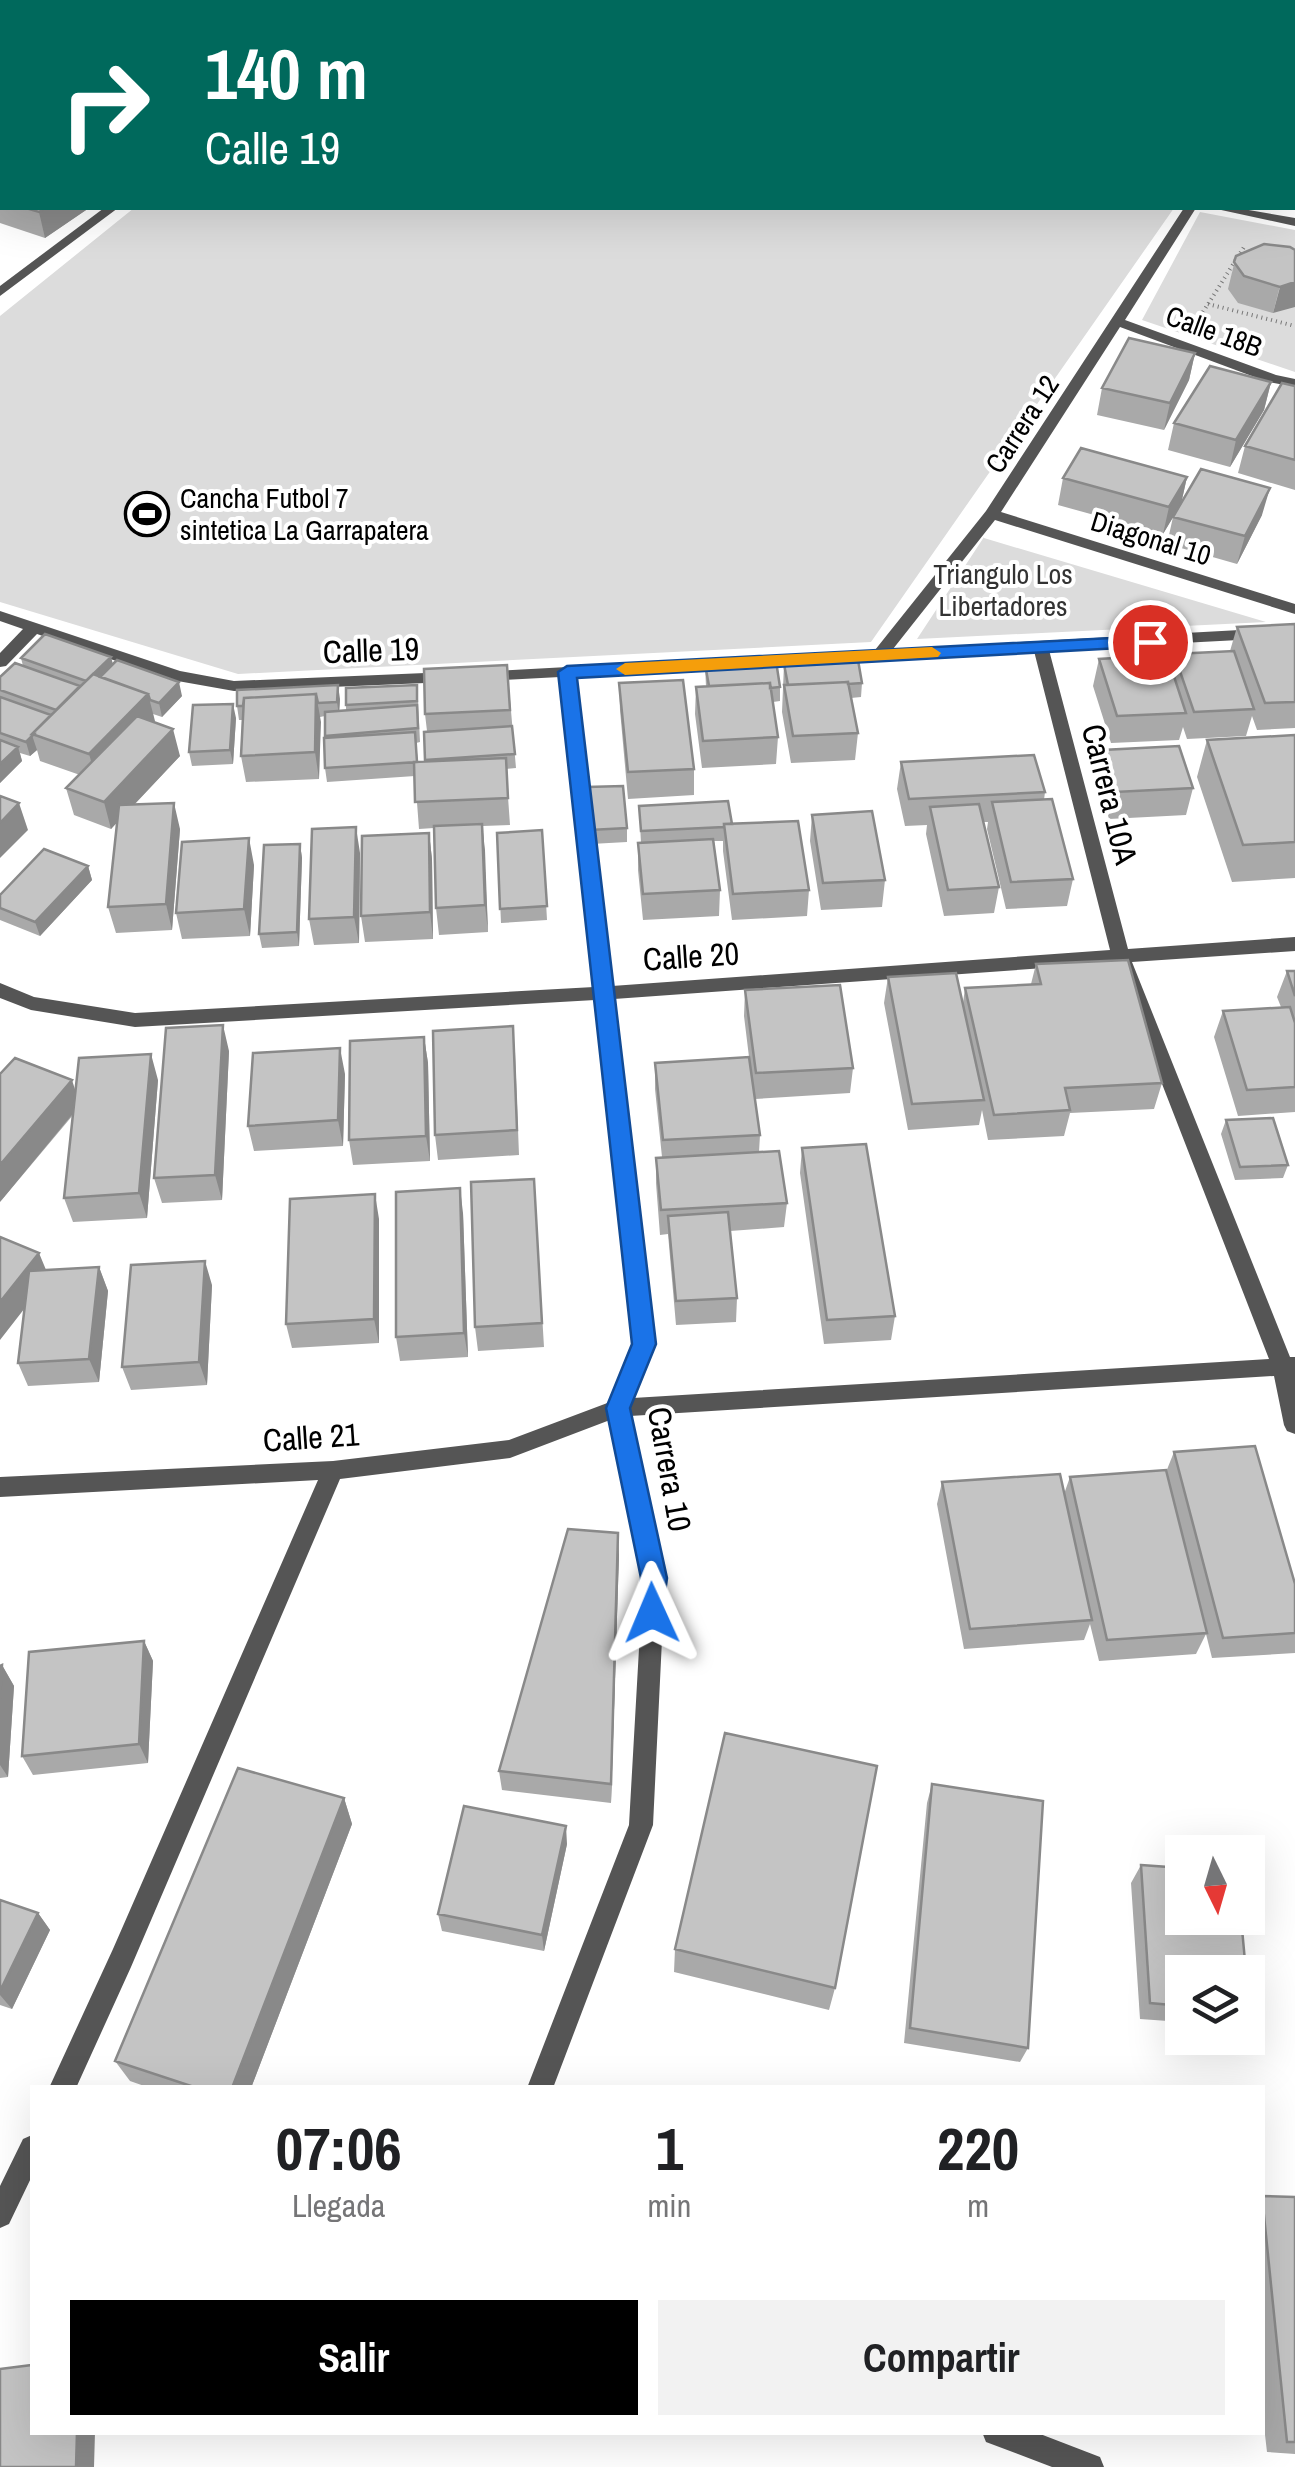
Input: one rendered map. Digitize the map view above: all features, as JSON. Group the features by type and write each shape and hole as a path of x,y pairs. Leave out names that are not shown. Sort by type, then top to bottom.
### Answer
{"street":[{"path":"0,292 109,210"},
{"name":"Carrera 12","path":"879,655 992,514 1189,210"},
{"path":"1230,210 1295,222"},
{"name":"Calle 18B","path":"1118,322 1274,379 1295,383"},
{"name":"Diagonal 10","path":"992,514 1295,608"},
{"name":"Calle 19","path":"0,616 32,630 178,676 234,686 1041,648 1295,632"},
{"path":"0,662 32,630"},
{"name":"Carrera 10A","path":"1041,648 1120,954 1289,1366 1295,1425"},
{"name":"Carrera 10","path":"541,2085 641,1825 654,1578 618,1408 644,1344 567,672"},
{"name":"Calle 20","path":"0,990 31,1003 136,1020 603,993 1295,944"},
{"name":"Calle 21","path":"0,1487 333,1470 510,1449 618,1408 1289,1366"},
{"path":"63,2085 333,1470"},
{"path":"0,2215 30,2152"},
{"path":"1004,2435 1090,2467"}],"path":[{"path":"1182,346 1264,216"},
{"path":"1208,304 1295,326"}],"green space":[{"path":"132,210 1173,210 871,642 238,674 0,602 0,316"},
{"path":"1200,212 1295,230 1295,372 1142,320"},
{"name":"Triangulo Los Libertadores","path":"984,538 1266,622 917,639"}],"building":[{"path":"1264,244 1295,250 1295,282 1280,287 1244,276 1234,262 1236,256"},
{"path":"1129,338 1195,353 1170,403 1102,388"},
{"path":"1210,366 1271,382 1236,440 1174,423"},
{"path":"1282,383 1295,386 1295,460 1245,446"},
{"path":"1081,448 1187,477 1169,507 1063,478"},
{"path":"1201,469 1270,488 1245,536 1173,517"},
{"path":"1295,624 1295,702 1265,703 1237,627"},
{"path":"45,634 111,657 86,681 21,658"},
{"path":"1234,651 1254,709 1194,712 1174,654"},
{"path":"1167,655 1186,713 1117,716 1099,659"},
{"path":"117,660 179,682 159,703 150,700 148,694 100,677"},
{"path":"858,660 862,683 788,685 784,664"},
{"path":"776,661 780,687 770,688 770,683 709,686 705,664"},
{"path":"15,663 80,686 56,710 0,690 0,677"},
{"path":"507,665 510,710 425,714 424,669"},
{"path":"93,674 148,694 89,754 32,734"},
{"path":"683,680 694,769 628,772 619,683"},
{"path":"848,682 858,733 793,736 784,685"},
{"path":"770,683 778,737 703,741 696,687"},
{"path":"338,685 337,702 318,703 316,694 244,698 243,706 237,706 237,690"},
{"path":"417,685 417,701 346,705 346,688"},
{"path":"316,694 315,752 241,756 244,698"},
{"path":"0,697 51,715 26,742 0,733"},
{"path":"233,704 230,750 189,752 193,705"},
{"path":"417,705 418,728 325,736 325,712"},
{"path":"137,716 173,729 104,802 66,788"},
{"path":"512,726 515,754 425,760 424,732"},
{"path":"415,732 417,762 325,768 324,738"},
{"path":"1295,735 1295,842 1243,845 1207,740"},
{"path":"0,740 18,747 0,764"},
{"path":"1179,746 1193,788 1115,792 1103,750"},
{"path":"1034,755 1045,792 909,799 901,762"},
{"path":"506,758 508,798 415,802 414,762"},
{"path":"623,786 627,828 590,830 587,787"},
{"path":"0,796 19,803 0,823"},
{"path":"1052,799 1073,879 1011,882 992,802"},
{"path":"728,801 732,824 724,827 641,831 639,806"},
{"path":"174,803 166,904 108,907 119,805"},
{"path":"979,804 999,887 948,890 930,807"},
{"path":"872,811 885,880 823,883 812,815"},
{"path":"798,821 809,890 733,894 724,824"},
{"path":"482,824 485,905 436,908 434,826"},
{"path":"356,827 354,917 309,919 312,829"},
{"path":"542,830 547,906 500,909 497,833"},
{"path":"429,833 430,912 361,916 362,836"},
{"path":"249,838 244,909 176,913 182,842"},
{"path":"713,839 720,890 643,894 638,843"},
{"path":"300,844 297,932 259,934 264,845"},
{"path":"44,849 88,866 35,922 0,908 0,895"},
{"path":"1128,960 1162,1083 1065,1088 1070,1110 994,1115 965,988 1041,984 1036,964"},
{"path":"1287,971 1295,971 1295,996"},
{"path":"956,973 984,1100 912,1104 888,977"},
{"path":"840,985 853,1068 756,1073 745,990"},
{"path":"1290,1007 1295,1023 1295,1087 1247,1090 1223,1011"},
{"path":"223,1025 215,1175 154,1178 166,1028"},
{"path":"513,1026 517,1130 435,1135 433,1031"},
{"path":"424,1037 426,1136 349,1140 350,1041"},
{"path":"340,1048 338,1120 248,1126 253,1053"},
{"path":"151,1054 139,1193 64,1198 79,1058"},
{"path":"749,1057 760,1135 663,1140 655,1063"},
{"path":"15,1058 72,1080 0,1165 0,1074"},
{"path":"1273,1118 1288,1165 1240,1167 1226,1120"},
{"path":"866,1144 895,1316 827,1320 802,1148"},
{"path":"779,1151 787,1203 661,1210 656,1158"},
{"path":"534,1179 542,1323 475,1327 471,1182"},
{"path":"460,1188 464,1333 396,1337 396,1192"},
{"path":"375,1194 374,1319 286,1324 290,1199"},
{"path":"728,1212 737,1298 676,1301 668,1216"},
{"path":"0,1237 39,1253 0,1302"},
{"path":"205,1261 199,1362 122,1367 131,1265"},
{"path":"99,1267 89,1359 18,1363 29,1271"},
{"path":"1255,1446 1295,1584 1295,1633 1223,1638 1174,1452"},
{"path":"1166,1470 1207,1633 1107,1640 1070,1477"},
{"path":"1060,1474 1092,1620 970,1629 942,1482"},
{"path":"568,1529 618,1533 611,1784 499,1771"},
{"path":"144,1641 139,1744 22,1756 29,1652"},
{"path":"725,1733 877,1766 835,1988 675,1949"},
{"path":"238,1768 344,1798 233,2085 188,2085 115,2061"},
{"path":"932,1784 1043,1801 1028,2048 910,2028"},
{"path":"464,1806 566,1826 542,1935 438,1914"},
{"path":"1141,1865 1165,1867 1165,1935 1243,1935 1244,1955 1165,1955 1165,2004 1150,2003"},
{"path":"0,1900 38,1913 0,1991"},
{"path":"1265,2196 1295,2197 1295,2442 1287,2442"},
{"path":"30,2365 30,2435 77,2435 76,2467 0,2467 0,2369"}],"slow traffic":[{"path":"625,669 932,653"}],"place":[{"name":"Cancha Futbol 7 sintetica La Garrapatera","path":"147,514"}],"route":[{"path":"652,1613 654,1578 618,1408 644,1344 567,672 1150,642"}]}
